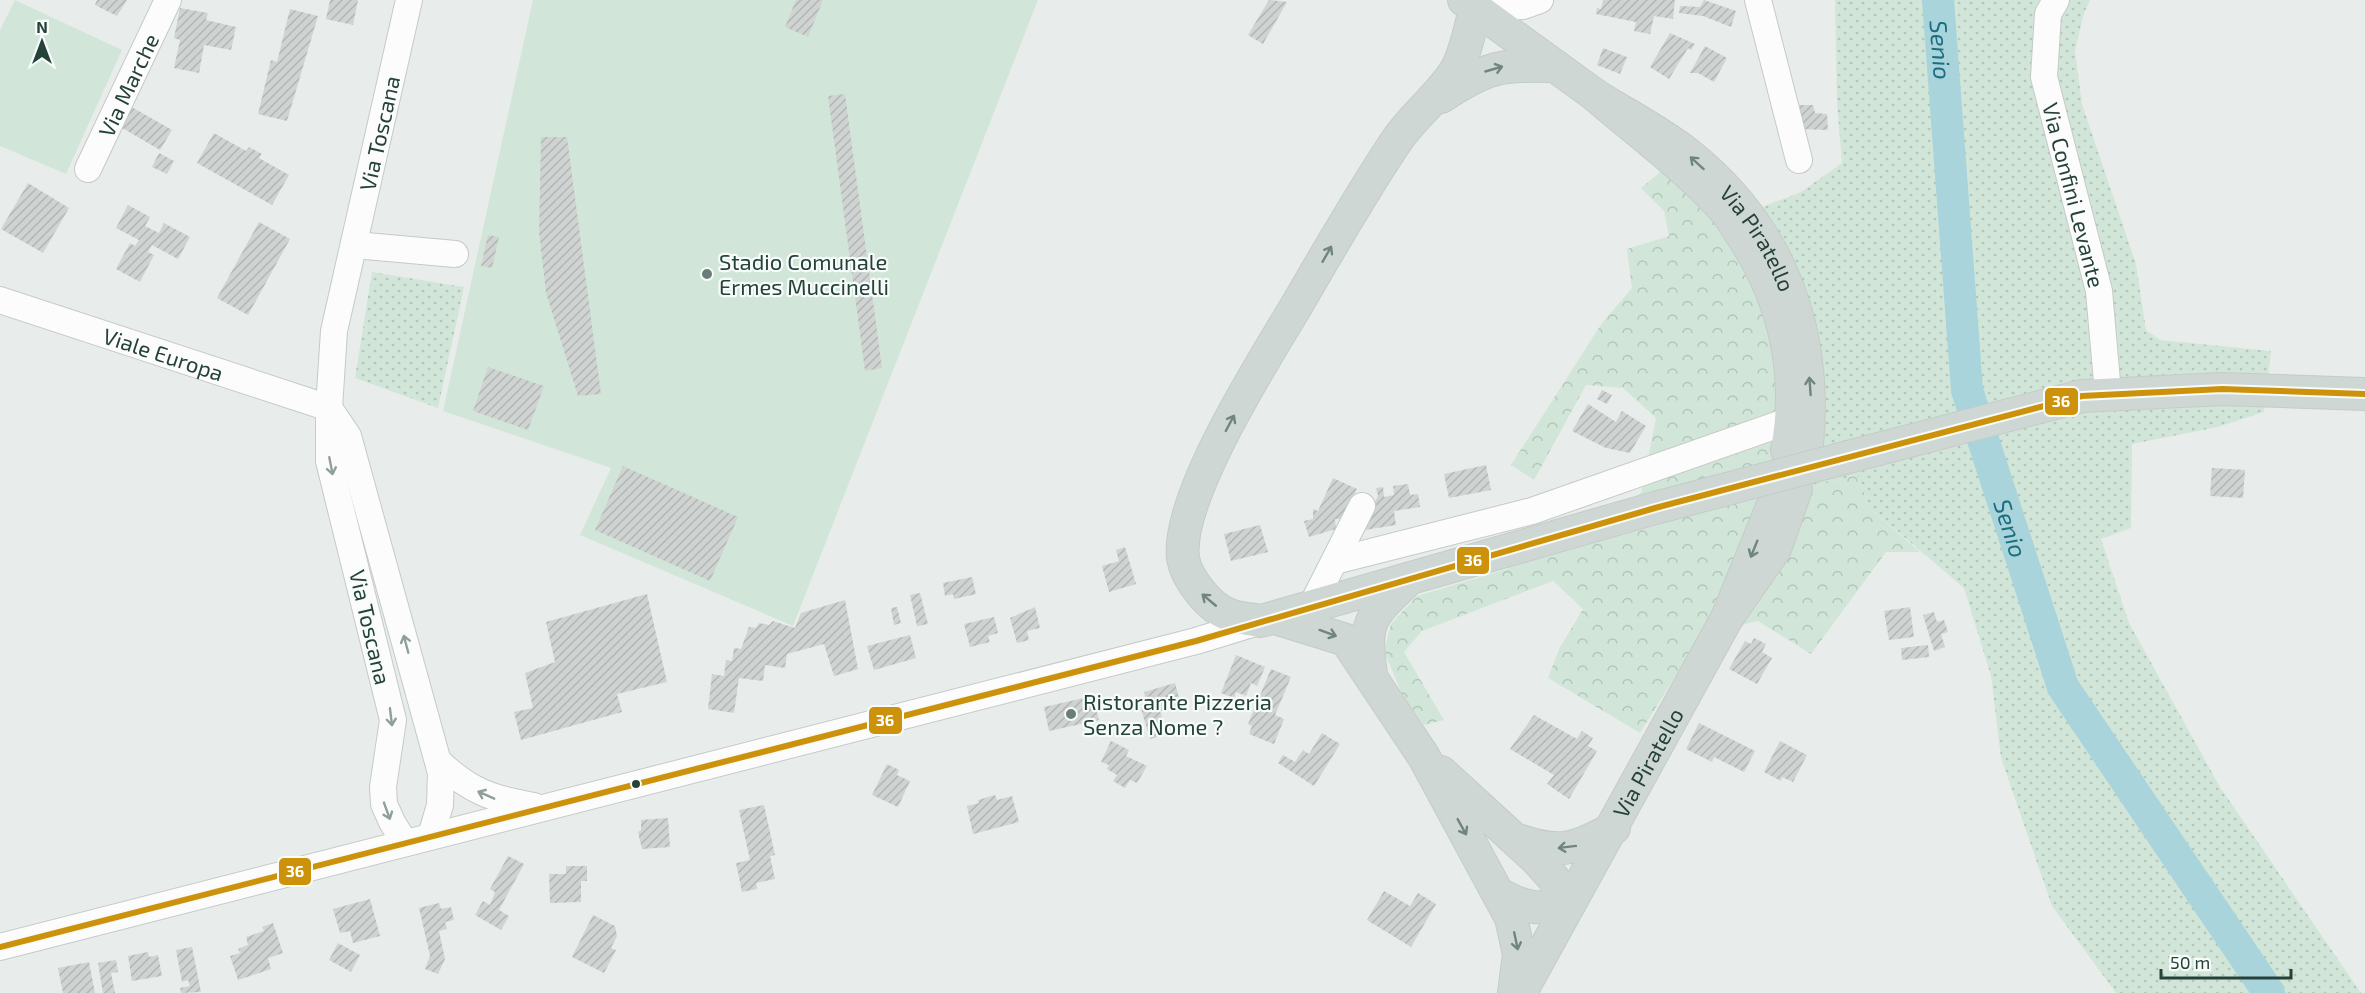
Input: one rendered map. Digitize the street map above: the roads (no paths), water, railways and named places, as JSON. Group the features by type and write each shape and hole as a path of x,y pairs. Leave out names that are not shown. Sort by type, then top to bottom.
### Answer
{"main road":[{"name":"Via Piratello","path":"1469,4 1595,95 1687,153 1727,190 1757,228 1777,262 1798,311 1810,389 1795,438"},
{"path":"1469,4 1467,42 1456,70 1399,137 1253,380 1203,475 1185,526 1183,557 1188,575 1203,596 1228,615 1266,619 1346,640 1424,757 1511,918 1519,954 1514,993"},
{"path":"1426,108 1475,75 1507,65 1555,66"},
{"path":"1266,619 1655,508 2095,394 2222,389 2365,394"},
{"name":"Via Piratello","path":"1521,993 1567,906 1614,828 1727,618 1786,492"},
{"path":"1371,676 1366,643 1375,611 1410,579"},
{"path":"1424,757 1518,840 1554,879 1567,906 1544,908 1519,906 1498,893"},
{"path":"1518,840 1545,849 1584,845 1614,828"}],"street":[{"name":"Via Marche","path":"88,169 168,0"},
{"name":"Via Toscana","path":"405,843 384,804 383,787 393,720 329,461 328,408 334,331 409,0"},
{"path":"1469,4 1522,6 1540,0"},
{"path":"1758,0 1799,160"},
{"name":"Via Confini Levante","path":"2056,0 2048,14 2044,77 2099,291 2095,394"},
{"path":"355,244 455,254"},
{"name":"Viale Europa","path":"0,300 328,408"},
{"name":"Via Toscana","path":"328,408 348,436 441,773 440,805 431,836"},
{"path":"1335,561 1532,511 1795,438"},
{"path":"1311,607 1362,506"},
{"path":"0,947 1196,641 1266,619"},
{"path":"438,761 455,778 488,796 543,807"}],"waterway":[{"name":"Senio","path":"1938,0 1967,390 2063,687 2269,993"}],"place":[{"name":"Stadio Comunale Ermes Muccinelli","path":"707,274"},
{"name":"Ristorante Pizzeria Senza Nome ?","path":"1071,714"}]}
